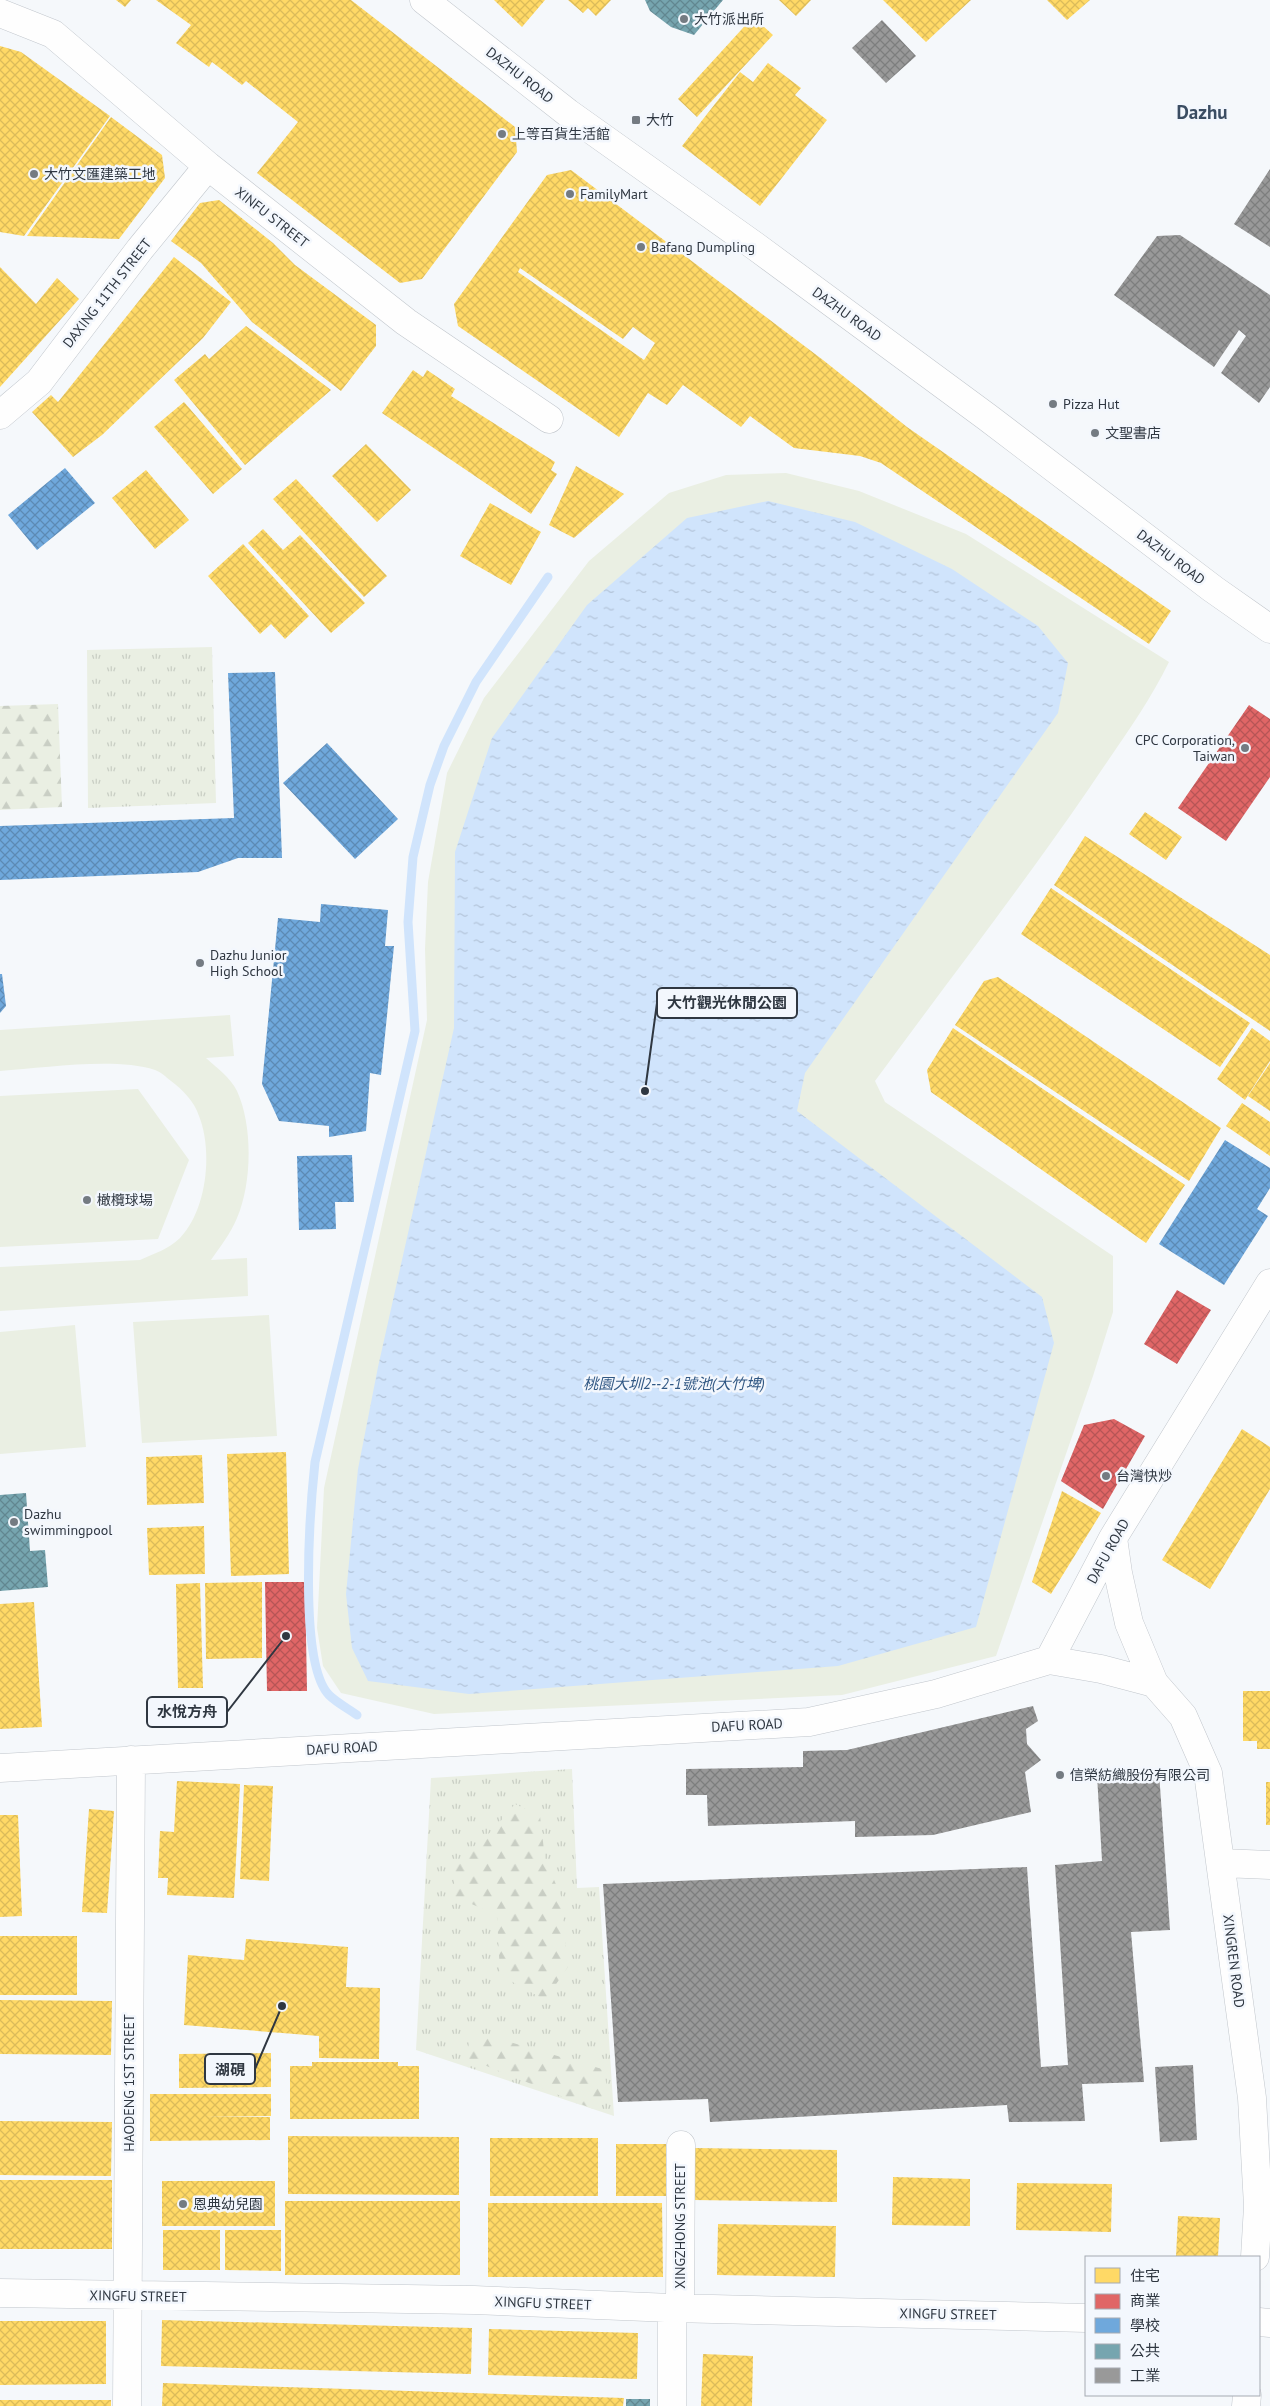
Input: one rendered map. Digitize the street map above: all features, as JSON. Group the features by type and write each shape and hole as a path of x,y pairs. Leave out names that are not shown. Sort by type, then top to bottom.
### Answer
{"street":[{"name":"DAZHU ROAD","path":"424,0 568,112 764,252 987,417 1213,589 1270,628"},
{"name":"XINFU STREET","path":"0,13 53,34 208,166 406,322 549,419"},
{"name":"DAXING 11TH STREET","path":"0,416 39,382 140,249 208,166"},
{"name":"DAFU ROAD","path":"0,1768 809,1722 936,1694 1049,1660 1113,1538 1270,1284"},
{"name":"XINGREN ROAD","path":"1113,1538 1129,1623 1154,1682 1183,1716 1208,1773 1261,2098 1255,2256"},
{"path":"1049,1660 1102,1669 1154,1682"},
{"name":"HAODENG 1ST STREET","path":"127,2406 131,1760"},
{"path":"1222,1863 1270,1865"},
{"name":"XINGZHONG STREET","path":"672,2406 681,2145"},
{"name":"XINGFU STREET","path":"0,2293 474,2300 676,2308 1085,2318"}],"green space":[{"name":"桃園大圳2--2-1號池(大竹埤)","path":"786,473 859,491 966,534 1169,662 1141,711 1062,827 875,1081 885,1102 1113,1256 1113,1312 1093,1376 996,1656 842,1695 434,1714 341,1693 323,1666 317,1628 324,1488 427,1020 425,949 428,882 447,773 484,698 589,561 669,493 726,475"},
{"path":"212,647 216,803 88,808 87,650"},
{"path":"58,704 62,807 0,810 0,706"},
{"path":"230,1015 234,1056 206,1058 223,1073 237,1091 246,1121 249,1154 248,1172 246,1188 237,1218 229,1234 211,1260 247,1258 248,1296 0,1311 0,1267 140,1260 176,1242 189,1226 202,1196 205,1180 206,1146 197,1111 191,1100 161,1073 139,1066 120,1064 58,1066 0,1071 0,1030"},
{"name":"橄欖球場","path":"138,1089 189,1160 158,1239 0,1247 0,1096"},
{"path":"269,1315 277,1436 142,1443 133,1322"},
{"path":"75,1325 86,1447 0,1454 0,1332"},
{"path":"572,1769 577,1888 599,1887 614,2116 416,2050 431,1778"},
{"path":"515,1804 540,1816 545,1859 561,1896 568,1967 545,2000 500,1975 497,1915 453,1896 456,1862 493,1830"},
{"path":"470,2034 493,2037 602,2069 610,2095 593,2109 467,2058"}],"water":[{"name":"桃園大圳2--2-1號池(大竹埤)","path":"768,501 855,522 952,569 1038,626 1068,663 1058,713 805,1073 797,1111 1042,1297 1054,1343 976,1627 838,1666 469,1694 368,1681 352,1648 346,1594 358,1469 378,1367 454,1028 455,852 492,738 587,605 687,518"}],"building: 住宅":[{"path":"116,0 131,0 125,7"},
{"path":"156,0 351,0 515,127 517,152 422,279 400,283 257,173 298,122 246,81 242,85 212,62 209,67 176,43 191,25"},
{"path":"494,0 545,0 522,27"},
{"path":"568,0 611,0 596,16 588,8 583,13"},
{"path":"779,0 811,0 796,16"},
{"path":"883,0 971,0 926,42"},
{"path":"1047,0 1090,0 1067,20"},
{"path":"753,17 773,35 697,117 678,99"},
{"name":"大竹文匯建築工地","path":"0,46 21,52 110,116 24,236 0,232"},
{"path":"768,63 801,88 795,95 827,120 760,206 682,146 740,72 753,82"},
{"path":"111,117 162,155 165,178 119,239 27,236"},
{"path":"571,170 823,360 907,427 1171,611 1149,644 881,463 860,456 794,448 750,416 741,427 683,385 667,405 648,393 619,437 458,326 454,304 547,175","holes":["520,268 623,339 633,327 655,343 644,360 518,272"]},
{"path":"219,200 273,243 295,265 376,325 376,346 341,391 252,322 201,263 171,241 200,203"},
{"path":"174,257 231,302 203,338 102,435 73,457 32,412 51,395 58,402"},
{"path":"0,267 36,304 57,278 79,299 0,387"},
{"path":"246,326 331,390 245,465 174,380 205,354 209,359"},
{"path":"413,370 423,377 427,370 455,389 451,396 555,462 551,470 557,474 531,514 382,413"},
{"path":"184,402 242,469 213,494 154,427"},
{"path":"366,444 411,490 377,522 332,476"},
{"path":"576,466 624,494 574,538 549,525"},
{"path":"146,470 189,520 155,549 112,498"},
{"path":"296,479 387,576 364,597 273,499"},
{"path":"490,503 541,532 511,585 460,556"},
{"path":"263,529 283,550 300,535 365,603 331,633 248,543"},
{"path":"243,544 309,616 285,639 271,624 260,634 208,576"},
{"path":"1145,812 1182,837 1166,860 1129,834"},
{"path":"1085,836 1270,955 1270,1031 1054,885"},
{"path":"1051,888 1250,1023 1220,1067 1021,934"},
{"path":"998,977 1221,1128 1189,1181 955,1025 984,981"},
{"path":"953,1028 1185,1185 1146,1243 931,1092 927,1070"},
{"path":"1252,1028 1270,1041 1270,1061 1245,1100 1217,1079"},
{"path":"1270,1063 1270,1111 1248,1096"},
{"path":"1242,1103 1270,1122 1270,1156 1226,1126"},
{"path":"1242,1429 1270,1447 1270,1489 1210,1589 1162,1560"},
{"path":"286,1452 289,1574 231,1576 227,1454"},
{"path":"202,1455 204,1503 147,1505 146,1457"},
{"path":"1062,1491 1101,1513 1051,1594 1032,1582"},
{"path":"204,1526 205,1574 149,1575 147,1528"},
{"path":"262,1582 262,1658 206,1659 205,1583"},
{"path":"200,1583 203,1688 178,1688 176,1584"},
{"path":"34,1602 42,1727 0,1729 0,1604"},
{"path":"1243,1691 1270,1691 1270,1749 1257,1749 1257,1741 1243,1741"},
{"path":"177,1781 240,1784 234,1898 167,1895 168,1878 158,1878 160,1831 174,1832"},
{"path":"1266,1782 1270,1782 1270,1825 1266,1825"},
{"path":"244,1785 273,1786 269,1881 240,1879"},
{"path":"89,1809 114,1811 107,1913 82,1912"},
{"path":"0,1815 18,1815 22,1916 0,1917"},
{"path":"0,1936 77,1936 77,1995 0,1995"},
{"path":"246,1939 348,1947 346,1987 380,1988 379,2059 319,2058 319,2036 184,2025 188,1955 244,1960"},
{"path":"0,2000 112,2001 111,2055 0,2054"},
{"path":"271,2053 271,2087 179,2088 179,2054"},
{"path":"312,2062 398,2062 398,2066 419,2066 419,2119 290,2119 290,2066 312,2066"},
{"path":"150,2094 271,2094 271,2116 205,2117 270,2117 270,2140 150,2141"},
{"path":"0,2121 112,2122 111,2176 0,2175"},
{"path":"288,2136 459,2137 459,2195 288,2194"},
{"path":"490,2138 598,2138 598,2196 490,2196"},
{"path":"616,2144 666,2144 666,2196 616,2196"},
{"path":"694,2148 837,2150 837,2202 693,2200"},
{"path":"893,2177 970,2179 970,2226 892,2225"},
{"path":"0,2180 112,2180 112,2249 0,2249"},
{"path":"162,2181 275,2181 275,2226 162,2226"},
{"path":"1017,2183 1112,2184 1111,2232 1016,2230"},
{"path":"285,2201 460,2201 460,2275 285,2275"},
{"path":"488,2203 662,2203 663,2277 488,2277"},
{"path":"1178,2216 1220,2218 1218,2256 1176,2256"},
{"path":"718,2224 836,2226 835,2277 717,2275"},
{"path":"163,2230 220,2230 220,2270 163,2270"},
{"path":"225,2230 281,2230 281,2271 225,2270"},
{"path":"162,2320 472,2328 471,2374 161,2366"},
{"path":"0,2321 106,2321 106,2384 0,2385"},
{"path":"489,2329 638,2333 637,2379 488,2375"},
{"path":"703,2354 753,2356 752,2406 701,2406"},
{"path":"163,2383 624,2398 623,2406 162,2406"},
{"path":"0,2400 111,2400 111,2406 0,2406"}],"building: 商業":[{"name":"CPC Corporation, Taiwan","path":"1249,705 1270,719 1270,777 1226,841 1178,808"},
{"path":"1177,1290 1211,1310 1177,1364 1144,1344"},
{"path":"1114,1419 1145,1436 1103,1509 1061,1481 1084,1425"},
{"path":"265,1582 305,1582 307,1691 267,1691"}],"building: 學校":[{"path":"65,468 95,503 37,550 8,515"},
{"path":"275,672 282,858 238,858 198,872 0,880 0,826 234,818 228,673"},
{"path":"327,743 398,819 355,859 283,783"},
{"path":"321,904 388,910 385,946 394,946 381,1075 370,1073 366,1131 329,1137 329,1126 279,1121 262,1084 278,918 320,922"},
{"path":"0,974 2,974 6,1006 0,1013"},
{"path":"1225,1140 1270,1168 1270,1188 1257,1209 1268,1216 1224,1285 1159,1244"},
{"path":"352,1155 354,1202 335,1202 336,1229 299,1230 297,1156"}],"building: 公共":[{"name":"大竹派出所","path":"645,0 723,0 694,35 671,27 650,11"},
{"name":"Dazhu swimmingpool","path":"26,1493 30,1551 45,1550 48,1587 0,1591 0,1495"},
{"path":"626,2399 650,2399 650,2406 626,2406"}],"building: 工業":[{"path":"882,20 916,56 886,83 852,48"},
{"path":"1270,169 1270,247 1234,224"},
{"path":"1180,235 1270,295 1270,387 1259,403 1221,373 1246,336 1239,330 1214,367 1114,295 1157,236"},
{"path":"1033,1706 1038,1721 1026,1729 1027,1744 1041,1760 1025,1772 1031,1812 933,1835 855,1837 855,1821 708,1826 707,1795 686,1795 686,1769 803,1767 803,1751 847,1750"},
{"path":"1159,1772 1170,1930 1131,1932 1144,2082 1082,2084 1085,2121 1009,2122 1007,2105 710,2122 708,2099 618,2102 603,1884 1027,1867 1041,2067 1068,2065 1055,1865 1102,1861 1097,1775"},
{"path":"1193,2065 1197,2140 1160,2142 1155,2067"}],"waterway":[{"path":"357,1715 329,1695 319,1678 313,1652 308,1584 311,1513 315,1462 415,1031 408,922 413,857 430,785 444,746 476,682 548,577"}],"place":[{"name":"大竹派出所","path":"684,19"},
{"name":"大竹","path":"636,120"},
{"name":"上等百貨生活館","path":"502,134"},
{"name":"大竹文匯建築工地","path":"34,174"},
{"name":"FamilyMart","path":"570,194"},
{"name":"Bafang Dumpling","path":"641,247"},
{"name":"Pizza Hut","path":"1053,404"},
{"name":"文聖書店","path":"1095,433"},
{"name":"CPC Corporation, Taiwan","path":"1245,748"},
{"name":"Dazhu Junior High School","path":"200,963"},
{"name":"大竹觀光休閒公園","path":"645,1091"},
{"name":"橄欖球場","path":"87,1200"},
{"name":"台灣快炒","path":"1106,1476"},
{"name":"Dazhu swimmingpool","path":"14,1522"},
{"name":"水悅方舟","path":"286,1636"},
{"name":"信榮紡織股份有限公司","path":"1060,1775"},
{"name":"湖硯","path":"282,2006"},
{"name":"恩典幼兒園","path":"183,2204"}],"district":[{"name":"Dazhu","path":"1202,112"}]}
